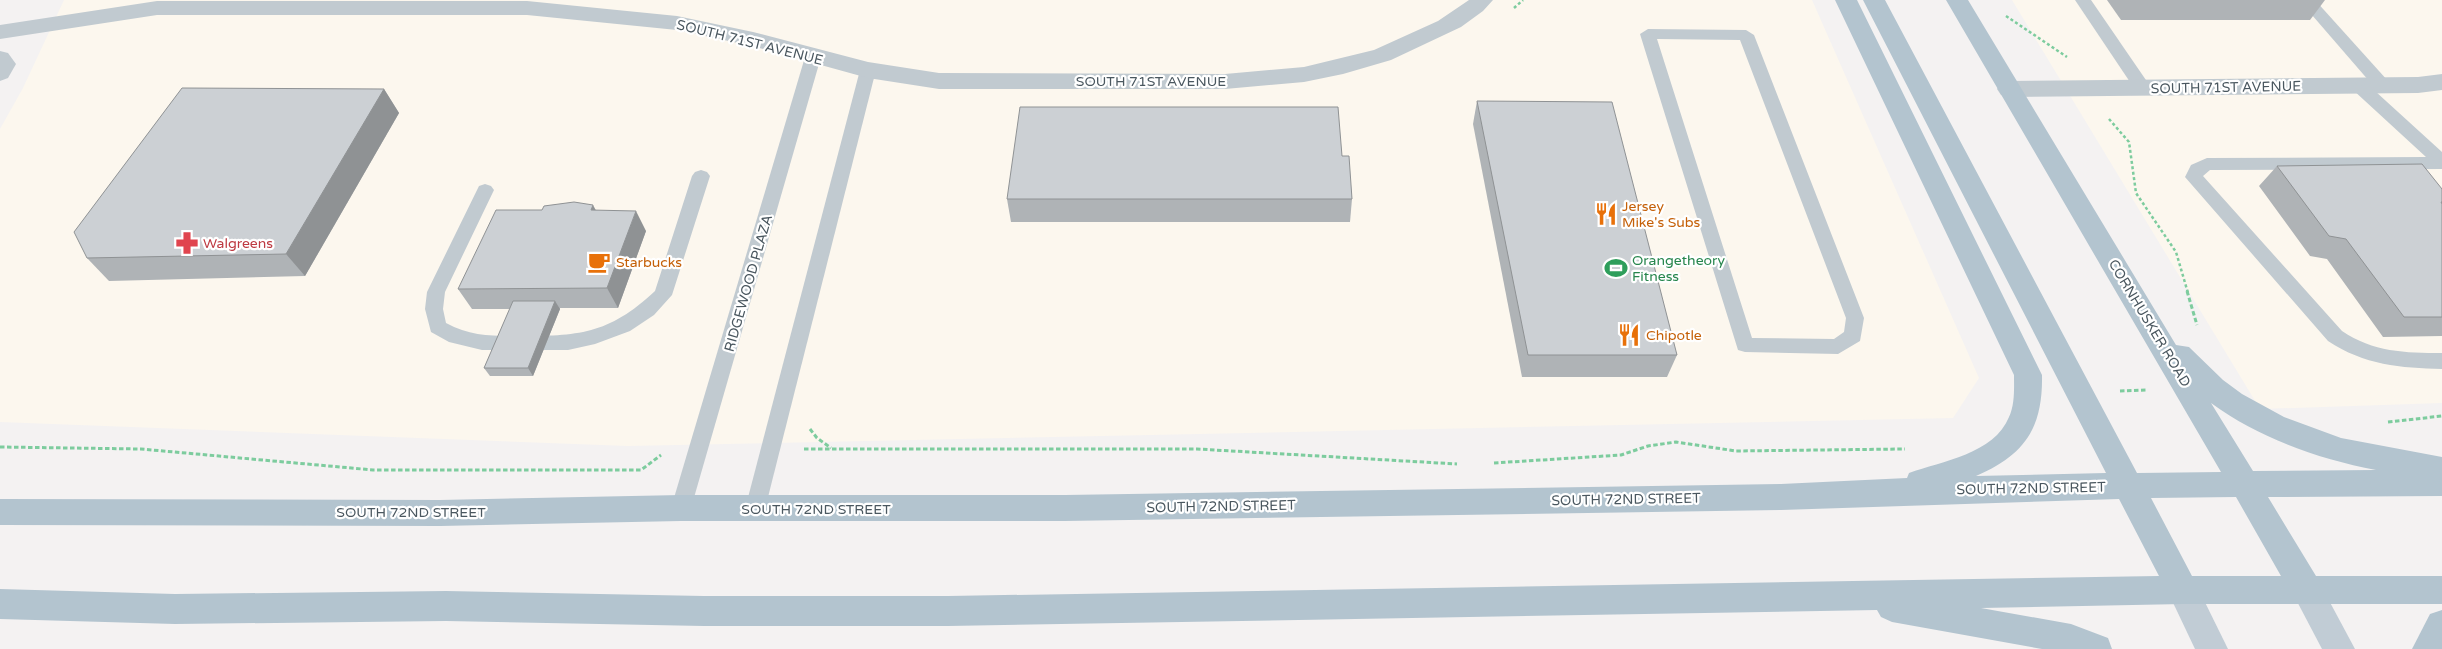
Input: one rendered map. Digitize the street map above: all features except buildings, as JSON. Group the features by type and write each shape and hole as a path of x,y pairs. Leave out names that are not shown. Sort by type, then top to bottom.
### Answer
{"main road":[{"path":"1846,0 2028,375 2030,392 2021,424 2007,445 1980,462 1890,491"},
{"path":"1874,0 2127,487 2183,590 2212,649"},
{"name":"CORNHUSKER ROAD","path":"1957,0 2189,389 2339,649"},
{"path":"2143,311 2184,363 2223,396 2260,420 2342,450 2442,470"},
{"name":"SOUTH 72ND STREET","path":"0,512 430,513 681,508 1064,508 1781,497 1890,491 2244,484 2442,483"},
{"path":"0,604 174,609 446,606 704,611 948,611 2183,590 2442,590"},
{"path":"1829,596 2071,638 2096,649"},
{"path":"2428,649 2442,625"}],"street":[{"name":"SOUTH 71ST AVENUE","path":"0,32 157,8 527,8 677,23 902,77 948,81 1194,82 1267,80 1302,77 1336,70 1394,52 1442,28 1482,0"},
{"path":"0,58 4,64 0,73"},
{"name":"SOUTH 71ST AVENUE","path":"2010,89 2382,85 2442,82"}],"lane":[{"path":"2083,0 2142,88"},
{"path":"2307,0 2382,85"},
{"path":"1648,34 1746,35 1855,318 1853,336 1838,347 1745,345 1648,34"},
{"name":"RIDGEWOOD PLAZA","path":"681,508 813,57"},
{"path":"755,509 868,70"},
{"path":"2358,85 2442,162"},
{"path":"2442,162 2207,164 2197,168 2194,177 2335,336 2350,348 2374,356 2400,361 2442,361"},
{"path":"485,190 436,292 434,309 438,327 456,337 482,343 568,343 595,337 623,326 647,310 663,296 701,176"}],"path":[{"path":"1513,8 1523,0"},
{"path":"2002,12 2055,47 2073,63"},
{"path":"2104,114 2129,142 2136,193 2176,252 2198,331"},
{"path":"2078,392 2189,389"},
{"path":"809,427 817,438 831,448"},
{"path":"1489,463 1621,455 1648,446 1676,442 1736,451 1909,449"},
{"path":"0,447 141,449 373,470 641,470 665,452"},
{"path":"816,449 1197,449 1460,464"}],"shaded area":[{"path":"64,0 1812,0 1979,378 1953,418 628,446 0,422 0,129 23,88"},
{"path":"2012,0 2442,0 2442,403 2260,409"}],"place":[{"name":"Jersey Mike's Subs","path":"1606,214"},
{"name":"Walgreens","path":"187,243"},
{"name":"Starbucks","path":"599,262"},
{"name":"Orangetheory Fitness","path":"1616,268"},
{"name":"Chipotle","path":"1629,335"}]}
